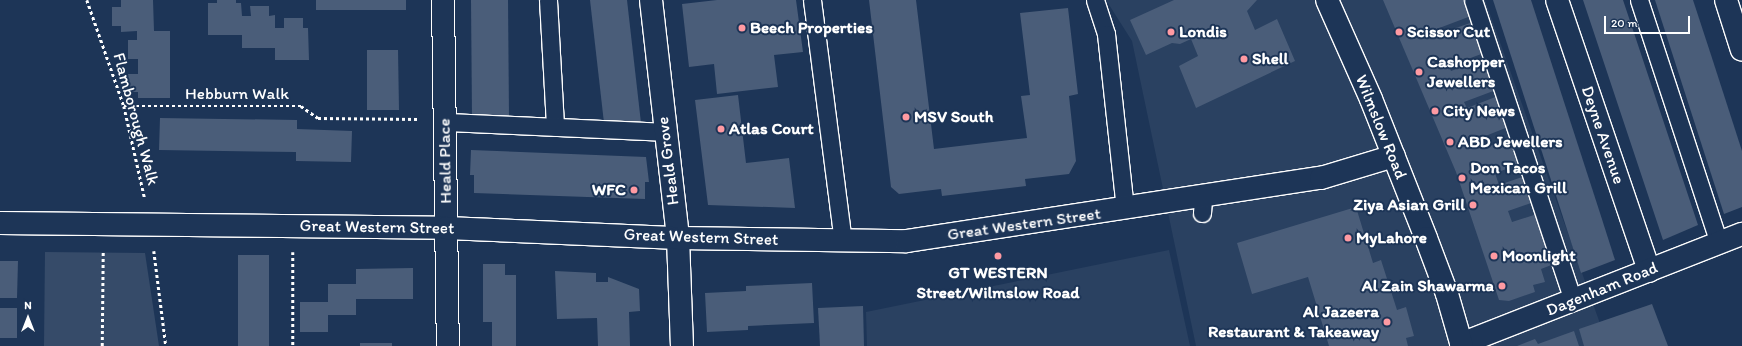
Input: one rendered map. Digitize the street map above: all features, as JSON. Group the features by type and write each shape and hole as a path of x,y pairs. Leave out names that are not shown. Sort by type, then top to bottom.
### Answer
{"street":[{"name":"Heald Place","path":"443,0 448,346"},
{"name":"Heald Grove","path":"651,0 664,132 678,238 682,346"},
{"name":"Wilmslow Road","path":"1327,0 1394,156 1447,294 1461,345"},
{"name":"Deyne Avenue","path":"1557,0 1649,271"},
{"path":"1726,0 1742,50"},
{"name":"Great Western Street","path":"0,222 446,228 678,238 907,241 1125,209 1202,205 1321,178 1394,156"},
{"name":"Dagenham Road","path":"1461,345 1742,234"}],"lane":[{"path":"548,0 555,127"},
{"path":"812,0 843,241"},
{"path":"1095,0 1106,34 1125,209"},
{"path":"1473,0 1573,301"},
{"path":"1639,0 1719,243"},
{"path":"445,122 664,132"}],"path":[{"name":"Flamborough Walk","path":"88,0 124,106 151,223 166,346"},
{"name":"Hebburn Walk","path":"124,106 301,106 318,118 419,119"},
{"path":"102,346 103,242"},
{"path":"293,249 293,346"}],"shaded area":[{"path":"1106,0 1485,0 1608,346 1196,346 1132,41"},
{"path":"1169,250 1190,346 867,346 866,312"},
{"path":"45,252 145,253 159,346 44,346"}],"building":[{"path":"121,0 153,0 154,31 170,31 170,98 138,98 138,92 128,92 128,74 138,74 138,59 128,59 128,40 137,40 137,31 121,32 121,26 112,26 112,7 121,7"},
{"path":"217,0 236,0 236,3 241,3 242,16 251,16 250,6 269,6 269,16 275,15 275,28 284,28 284,18 303,18 303,28 308,28 309,60 275,60 275,48 242,48 242,35 208,35 208,3 217,3"},
{"path":"316,0 406,0 406,10 316,10"},
{"path":"471,0 508,0 509,117 472,118"},
{"path":"590,0 627,0 641,123 604,123"},
{"name":"Beech Properties","path":"717,0 796,0 803,52 774,55 778,87 717,94 714,64 689,67 682,4"},
{"name":"MSV South","path":"869,0 916,0 934,149 1027,138 1021,96 1030,95 1020,13 1068,8 1078,94 1069,96 1076,161 1069,174 1025,179 1026,186 942,196 941,189 899,194 891,187"},
{"name":"Shell","path":"1174,0 1257,0 1247,11 1255,30 1277,19 1295,61 1196,108 1179,66 1198,56 1191,39 1180,44 1172,43 1146,55 1130,20"},
{"path":"1383,0 1466,0 1471,16 1434,30 1436,35 1473,22 1484,53 1449,66 1451,71 1485,58 1496,90 1464,102 1467,108 1498,96 1508,127 1483,137 1484,142 1486,147 1512,139 1521,164 1495,173 1499,185 1525,176 1534,202 1508,211 1512,222 1537,214 1554,264 1541,269 1545,282 1533,285 1535,292 1509,301 1499,300 1456,172"},
{"path":"1493,0 1531,0 1615,260 1581,273"},
{"path":"1583,0 1623,0 1698,225 1663,240"},
{"path":"1655,0 1693,0 1742,151 1742,207 1724,214"},
{"path":"367,50 398,50 399,110 367,110"},
{"name":"Atlas Court","path":"738,95 746,163 789,158 795,208 708,205 695,100"},
{"path":"160,118 297,120 297,129 352,131 351,162 296,161 296,152 159,150"},
{"path":"471,150 646,157 649,182 645,182 645,199 474,193 474,175 470,175"},
{"path":"1356,207 1373,263 1381,260 1397,310 1406,307 1414,336 1406,338 1408,346 1329,346 1308,277 1252,294 1237,243"},
{"path":"238,255 269,255 269,346 238,346"},
{"path":"0,261 18,261 17,298 0,298"},
{"path":"483,264 505,264 505,275 516,275 516,346 492,346 492,322 483,322"},
{"path":"413,268 413,299 356,299 356,315 328,315 328,332 300,332 300,302 328,302 328,284 356,284 356,269"},
{"path":"555,271 596,273 596,282 608,282 608,277 639,289 640,311 629,312 630,346 598,346 597,318 557,319"},
{"path":"812,283 814,323 748,326 748,330 707,332 705,293 746,291 746,286"},
{"path":"1652,304 1668,346 1584,346 1579,329"},
{"path":"863,306 864,346 820,346 818,308"},
{"path":"0,308 17,308 17,338 0,338"},
{"path":"1574,331 1579,346 1517,346 1535,339 1538,344"},
{"path":"360,343 392,343 392,346 360,346"}],"place":[{"name":"Beech Properties","path":"742,28"},
{"name":"Londis","path":"1171,32"},
{"name":"Scissor Cut","path":"1399,32"},
{"name":"Shell","path":"1244,59"},
{"name":"Cashopper Jewellers","path":"1419,72"},
{"name":"City News","path":"1435,111"},
{"name":"MSV South","path":"906,117"},
{"name":"Atlas Court","path":"721,129"},
{"name":"ABD Jewellers","path":"1450,142"},
{"name":"Don Tacos Mexican Grill","path":"1462,178"},
{"name":"WFC","path":"634,190"},
{"name":"Ziya Asian Grill","path":"1473,205"},
{"name":"MyLahore","path":"1348,238"},
{"name":"GT WESTERN Street/Wilmslow Road","path":"998,256"},
{"name":"Moonlight","path":"1494,256"},
{"name":"Al Zain Shawarma","path":"1502,286"},
{"name":"Al Jazeera Restaurant & Takeaway","path":"1387,322"}]}
